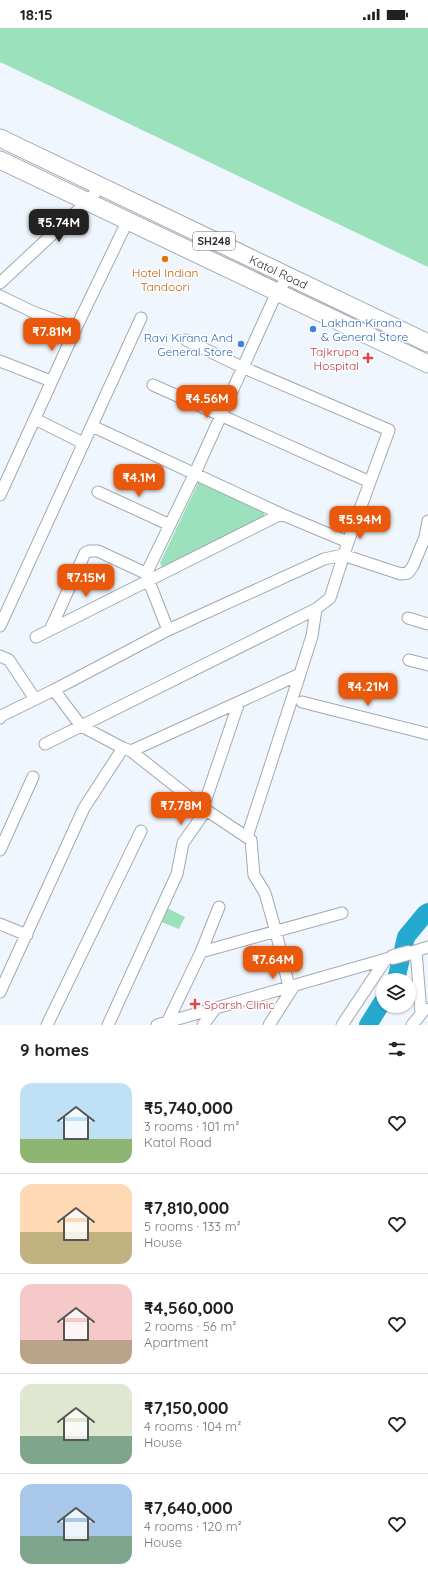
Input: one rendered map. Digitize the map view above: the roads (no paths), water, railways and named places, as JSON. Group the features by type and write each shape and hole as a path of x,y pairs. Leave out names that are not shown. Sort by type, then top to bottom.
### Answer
{"main road":[{"name":"Katol Road","path":"0,138 428,343"},
{"name":"Katol Road","path":"0,160 428,364"}],"street":[{"path":"0,283 88,201 101,186"},
{"path":"0,495 76,328 128,220"},
{"path":"0,269 11,273"},
{"path":"147,577 277,292 289,276"},
{"path":"0,296 33,312 76,328"},
{"path":"0,626 141,318"},
{"path":"45,744 316,609 330,598 343,555 390,430 242,367 186,340"},
{"path":"0,361 52,381"},
{"path":"153,385 370,482"},
{"path":"35,419 83,443"},
{"path":"92,426 281,514 348,542"},
{"path":"98,492 170,525"},
{"path":"36,636 147,577 281,514"},
{"path":"0,718 1,716 168,630 324,559 343,555 402,574 408,573 413,566 426,537 428,521"},
{"path":"51,628 85,553 89,551 98,552 143,572 147,577 168,630"},
{"path":"247,837 312,636 316,609"},
{"path":"408,618 428,624"},
{"path":"0,656 10,660 35,699"},
{"path":"409,660 428,665"},
{"path":"0,992 3,980 27,935 84,808 127,749 300,674"},
{"path":"54,690 81,726 127,749 205,809 247,837 252,844 256,879 265,893 292,986 269,1025"},
{"path":"108,1025 174,880 179,865 183,843 205,809 238,702"},
{"path":"302,702 428,734"},
{"path":"0,850 33,777"},
{"path":"47,1025 141,831"},
{"path":"163,1024 201,952 220,906"},
{"path":"201,952 342,913"},
{"path":"0,924 27,935"},
{"path":"163,1024 428,947"},
{"path":"412,952 419,1018"},
{"path":"342,1025 389,958"},
{"path":"203,1025 215,1009"}],"waterway":[{"path":"398,973 406,937 428,912"},
{"path":"368,1025 376,1012"}],"place":[{"name":"Hotel Indian Tandoori","path":"165,259"},
{"name":"Lakhan Kirana & General Store","path":"313,329"},
{"name":"Ravi Kirana And General Store","path":"241,344"},
{"name":"Tajkrupa Hospital","path":"368,358"},
{"name":"Sparsh Clinic","path":"195,1004"}]}
